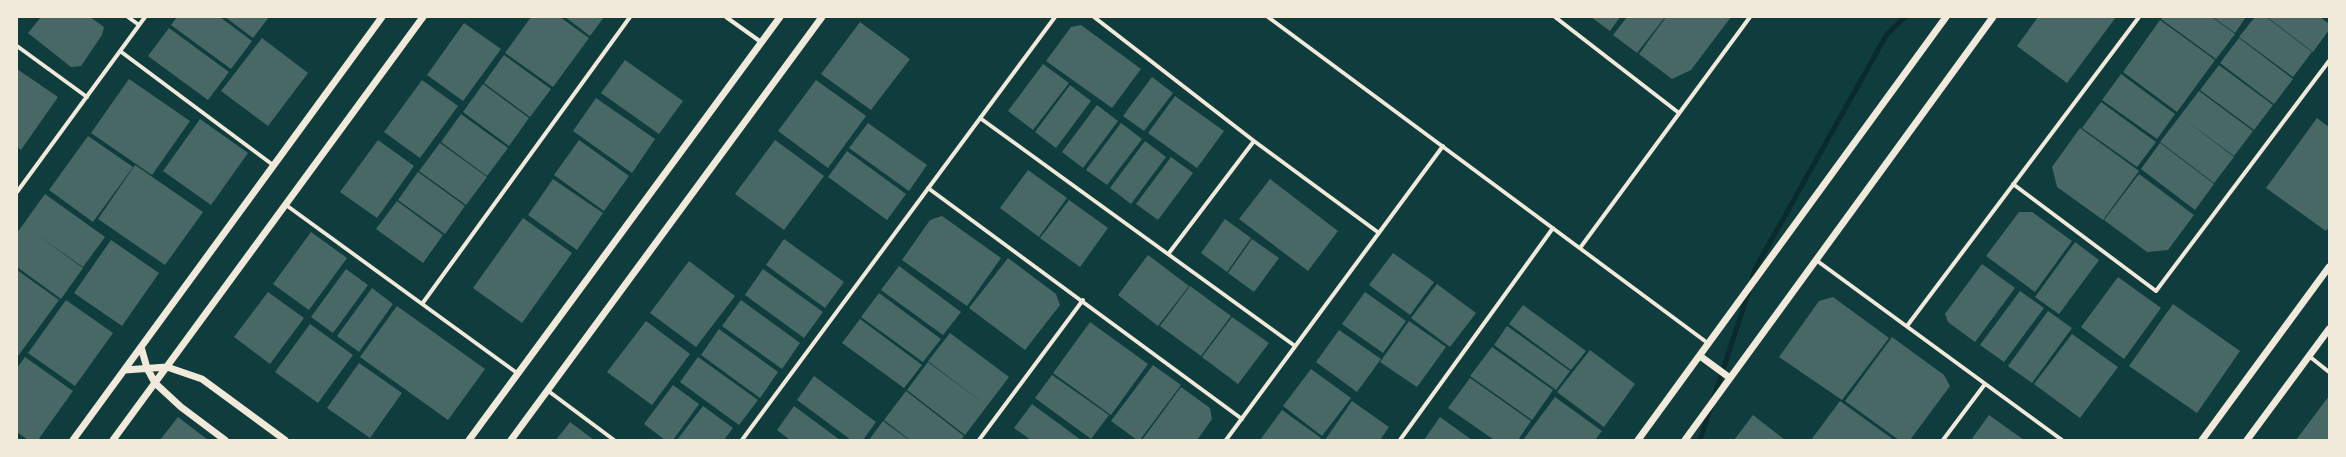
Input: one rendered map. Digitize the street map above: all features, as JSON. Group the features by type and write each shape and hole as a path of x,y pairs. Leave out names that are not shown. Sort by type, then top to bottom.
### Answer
{"street":[{"path":"128,17 139,25"},
{"path":"17,192 145,17"},
{"path":"73,440 382,17"},
{"path":"113,440 423,17"},
{"path":"422,304 630,17"},
{"path":"726,17 761,42"},
{"path":"468,440 780,17"},
{"path":"510,440 822,17"},
{"path":"742,440 1055,17"},
{"path":"1094,17 1254,141 1378,233"},
{"path":"1268,17 1709,344"},
{"path":"1555,17 1679,113"},
{"path":"1580,248 1750,17"},
{"path":"1638,440 1946,17"},
{"path":"1685,440 1993,17"},
{"path":"1906,326 2139,17"},
{"path":"17,46 87,97"},
{"path":"120,51 273,165"},
{"path":"2014,184 2156,291 2329,61"},
{"path":"980,118 1169,253 1295,346"},
{"path":"1169,253 1254,141"},
{"path":"1226,440 1443,146"},
{"path":"928,188 1242,419"},
{"path":"286,205 517,373"},
{"path":"1400,440 1553,228"},
{"path":"1816,260 2062,440"},
{"path":"2202,440 2329,267"},
{"path":"979,440 1082,300"},
{"path":"2247,440 2329,329"},
{"path":"141,347 147,368 155,383 181,407 225,440"},
{"path":"1700,356 1730,378"},
{"path":"2309,356 2329,372"},
{"path":"125,370 167,367 202,379 286,440"},
{"path":"1943,440 1986,384"},
{"path":"547,390 614,440"}],"building":[{"path":"41,17 90,17 104,27 102,35 81,66 71,67 28,33"},
{"path":"177,17 220,17 252,41 231,69 171,25"},
{"path":"225,17 269,17 253,38"},
{"path":"531,17 560,17 589,38 553,87 505,53"},
{"path":"565,17 604,17 590,36"},
{"path":"1591,17 1620,17 1610,31"},
{"path":"1627,17 1665,17 1637,53 1613,35"},
{"path":"1666,17 1731,17 1691,70 1672,79 1639,54"},
{"path":"2038,17 2116,17 2067,83 2017,46"},
{"path":"2163,17 2212,17 2235,34 2216,59 2161,19"},
{"path":"2213,17 2246,17 2235,33"},
{"path":"2255,17 2266,17 2312,52 2293,77 2239,37"},
{"path":"2267,17 2320,17 2329,24 2329,30 2313,52"},
{"path":"2160,20 2215,60 2177,112 2123,72"},
{"path":"860,22 910,59 871,110 821,74"},
{"path":"464,23 501,49 463,101 427,75"},
{"path":"1081,25 1141,69 1112,108 1046,61 1071,27"},
{"path":"169,28 229,72 208,100 148,56"},
{"path":"262,38 308,73 268,126 221,91"},
{"path":"2239,38 2293,79 2274,104 2220,63"},
{"path":"504,55 551,89 530,117 484,83"},
{"path":"625,60 683,101 659,134 601,93"},
{"path":"1043,64 1069,83 1033,130 1008,111"},
{"path":"2219,65 2273,105 2254,130 2200,90"},
{"path":"17,69 58,97 21,150 17,147"},
{"path":"2121,74 2175,114 2157,139 2102,100"},
{"path":"1152,77 1173,93 1144,131 1123,116"},
{"path":"129,79 190,121 152,175 91,133"},
{"path":"422,80 458,106 420,158 384,132"},
{"path":"816,80 866,116 828,168 778,131"},
{"path":"483,84 529,118 509,146 463,112"},
{"path":"1070,85 1091,101 1056,148 1035,132"},
{"path":"2199,91 2253,131 2234,156 2180,116"},
{"path":"1175,96 1224,131 1197,168 1148,133"},
{"path":"596,98 655,139 632,173 573,131"},
{"path":"2101,102 2156,142 2137,167 2082,128"},
{"path":"1097,105 1118,121 1083,168 1062,152"},
{"path":"461,114 508,148 487,176 441,142"},
{"path":"2180,116 2234,157 2214,183 2160,142"},
{"path":"2317,118 2329,127 2329,227 2326,231 2266,188"},
{"path":"200,119 248,153 211,205 163,171"},
{"path":"868,123 927,165 909,191 849,148"},
{"path":"1121,123 1142,139 1107,185 1086,170"},
{"path":"2080,128 2139,171 2103,220 2057,187 2052,167"},
{"path":"88,136 133,167 93,222 49,190"},
{"path":"378,140 414,166 377,218 340,192"},
{"path":"579,140 629,176 604,211 554,175"},
{"path":"775,140 824,176 784,230 735,194"},
{"path":"1145,141 1166,157 1131,204 1110,188"},
{"path":"440,143 487,177 466,205 419,171"},
{"path":"2160,143 2214,184 2195,210 2141,169"},
{"path":"847,151 906,194 887,220 828,177"},
{"path":"1171,157 1193,173 1158,220 1136,204"},
{"path":"135,165 203,212 165,265 98,219"},
{"path":"1028,170 1067,198 1039,237 1000,208"},
{"path":"418,172 465,206 445,234 398,200"},
{"path":"2139,174 2194,215 2168,250 2147,252 2104,220"},
{"path":"553,179 603,213 577,250 528,215"},
{"path":"1270,179 1338,231 1308,271 1239,219"},
{"path":"45,194 105,237 83,267 36,234 83,268 61,299 17,267 17,233"},
{"path":"1069,200 1108,228 1080,267 1040,238"},
{"path":"397,201 443,235 423,263 376,229"},
{"path":"2019,212 2032,212 2072,241 2035,292 1986,256"},
{"path":"942,216 1001,258 967,306 902,260 930,220"},
{"path":"523,218 572,253 522,323 473,288"},
{"path":"1225,219 1251,238 1227,272 1201,253"},
{"path":"311,232 347,258 309,310 273,284"},
{"path":"784,239 844,282 825,308 766,265"},
{"path":"1252,239 1279,258 1254,292 1228,273"},
{"path":"111,240 159,273 122,326 74,293"},
{"path":"2075,242 2099,260 2059,314 2035,297"},
{"path":"1393,253 1434,282 1410,315 1369,285"},
{"path":"1148,255 1189,286 1158,326 1118,295"},
{"path":"1008,258 1056,294 1060,305 1025,350 969,308"},
{"path":"689,261 735,296 696,347 650,313"},
{"path":"1982,264 2015,288 1975,342 1948,322 1945,314"},
{"path":"899,266 961,312 943,335 881,290"},
{"path":"346,269 368,285 333,333 311,317"},
{"path":"763,269 823,312 804,338 745,295"},
{"path":"17,270 59,300 18,356 17,356"},
{"path":"2118,277 2161,308 2124,359 2081,327"},
{"path":"1437,284 1476,313 1450,347 1411,318"},
{"path":"1190,286 1231,316 1201,356 1160,326"},
{"path":"372,288 393,304 359,352 337,336"},
{"path":"2020,291 2044,308 2004,362 1980,345"},
{"path":"268,292 304,318 270,364 234,337"},
{"path":"1365,292 1406,321 1383,353 1342,324"},
{"path":"879,293 941,339 923,362 861,317"},
{"path":"1833,297 1889,338 1842,400 1779,357 1819,301"},
{"path":"66,300 113,333 75,386 28,353"},
{"path":"741,300 800,343 782,369 722,326"},
{"path":"2173,304 2240,351 2197,413 2129,366"},
{"path":"1523,305 1586,351 1571,370 1509,324"},
{"path":"397,306 485,369 448,420 360,357"},
{"path":"2048,311 2072,328 2032,383 2008,366"},
{"path":"1232,317 1269,343 1238,384 1202,357"},
{"path":"860,319 922,365 904,388 842,343"},
{"path":"646,321 690,354 652,405 607,372"},
{"path":"1409,321 1446,347 1417,387 1380,362"},
{"path":"1090,322 1148,364 1111,415 1053,373"},
{"path":"310,324 353,355 318,403 275,372"},
{"path":"1507,326 1570,371 1556,390 1494,345"},
{"path":"719,329 778,372 760,398 701,355"},
{"path":"1339,330 1381,359 1357,392 1316,362"},
{"path":"950,333 1009,377 987,406 928,361"},
{"path":"2072,334 2118,367 2080,418 2034,384"},
{"path":"1892,337 1944,375 1950,386 1910,440 1899,440 1845,401"},
{"path":"1492,347 1553,390 1532,420 1470,376"},
{"path":"1590,350 1635,384 1604,427 1557,392"},
{"path":"25,357 73,391 38,440 28,440 17,432 17,368"},
{"path":"698,357 758,400 739,425 680,382"},
{"path":"928,362 987,406 965,435 907,390"},
{"path":"359,363 402,393 370,438 327,408"},
{"path":"1153,365 1181,385 1140,440 1137,440 1111,421"},
{"path":"1311,369 1351,398 1322,436 1283,406"},
{"path":"1052,375 1109,415 1091,439 1035,398"},
{"path":"814,376 876,422 863,440 851,440 797,400"},
{"path":"1470,378 1531,421 1518,440 1494,440 1448,408"},
{"path":"673,385 699,404 673,440 665,440 644,424"},
{"path":"1181,387 1210,408 1212,419 1197,440 1142,440"},
{"path":"906,391 964,436 961,440 910,440 884,420"},
{"path":"2329,396 2329,440 2296,440"},
{"path":"1555,397 1602,431 1595,440 1523,440"},
{"path":"1352,401 1389,427 1380,440 1325,440"},
{"path":"1840,401 1894,440 1811,440"},
{"path":"1032,404 1081,440 1031,440 1014,428"},
{"path":"703,406 733,428 724,440 677,440"},
{"path":"794,406 840,440 790,440 777,430"},
{"path":"1282,410 1321,438 1319,440 1260,440"},
{"path":"1753,415 1785,440 1734,440"},
{"path":"1989,415 2024,440 1971,440"},
{"path":"178,417 208,440 160,440"},
{"path":"1440,417 1472,440 1424,440"},
{"path":"883,421 909,440 869,440"},
{"path":"570,422 594,440 556,440"}],"waterway":[{"path":"1752,281 1755,269 1887,34 1905,17"},
{"path":"1714,397 1749,291"},
{"path":"1700,440 1711,407"}]}
